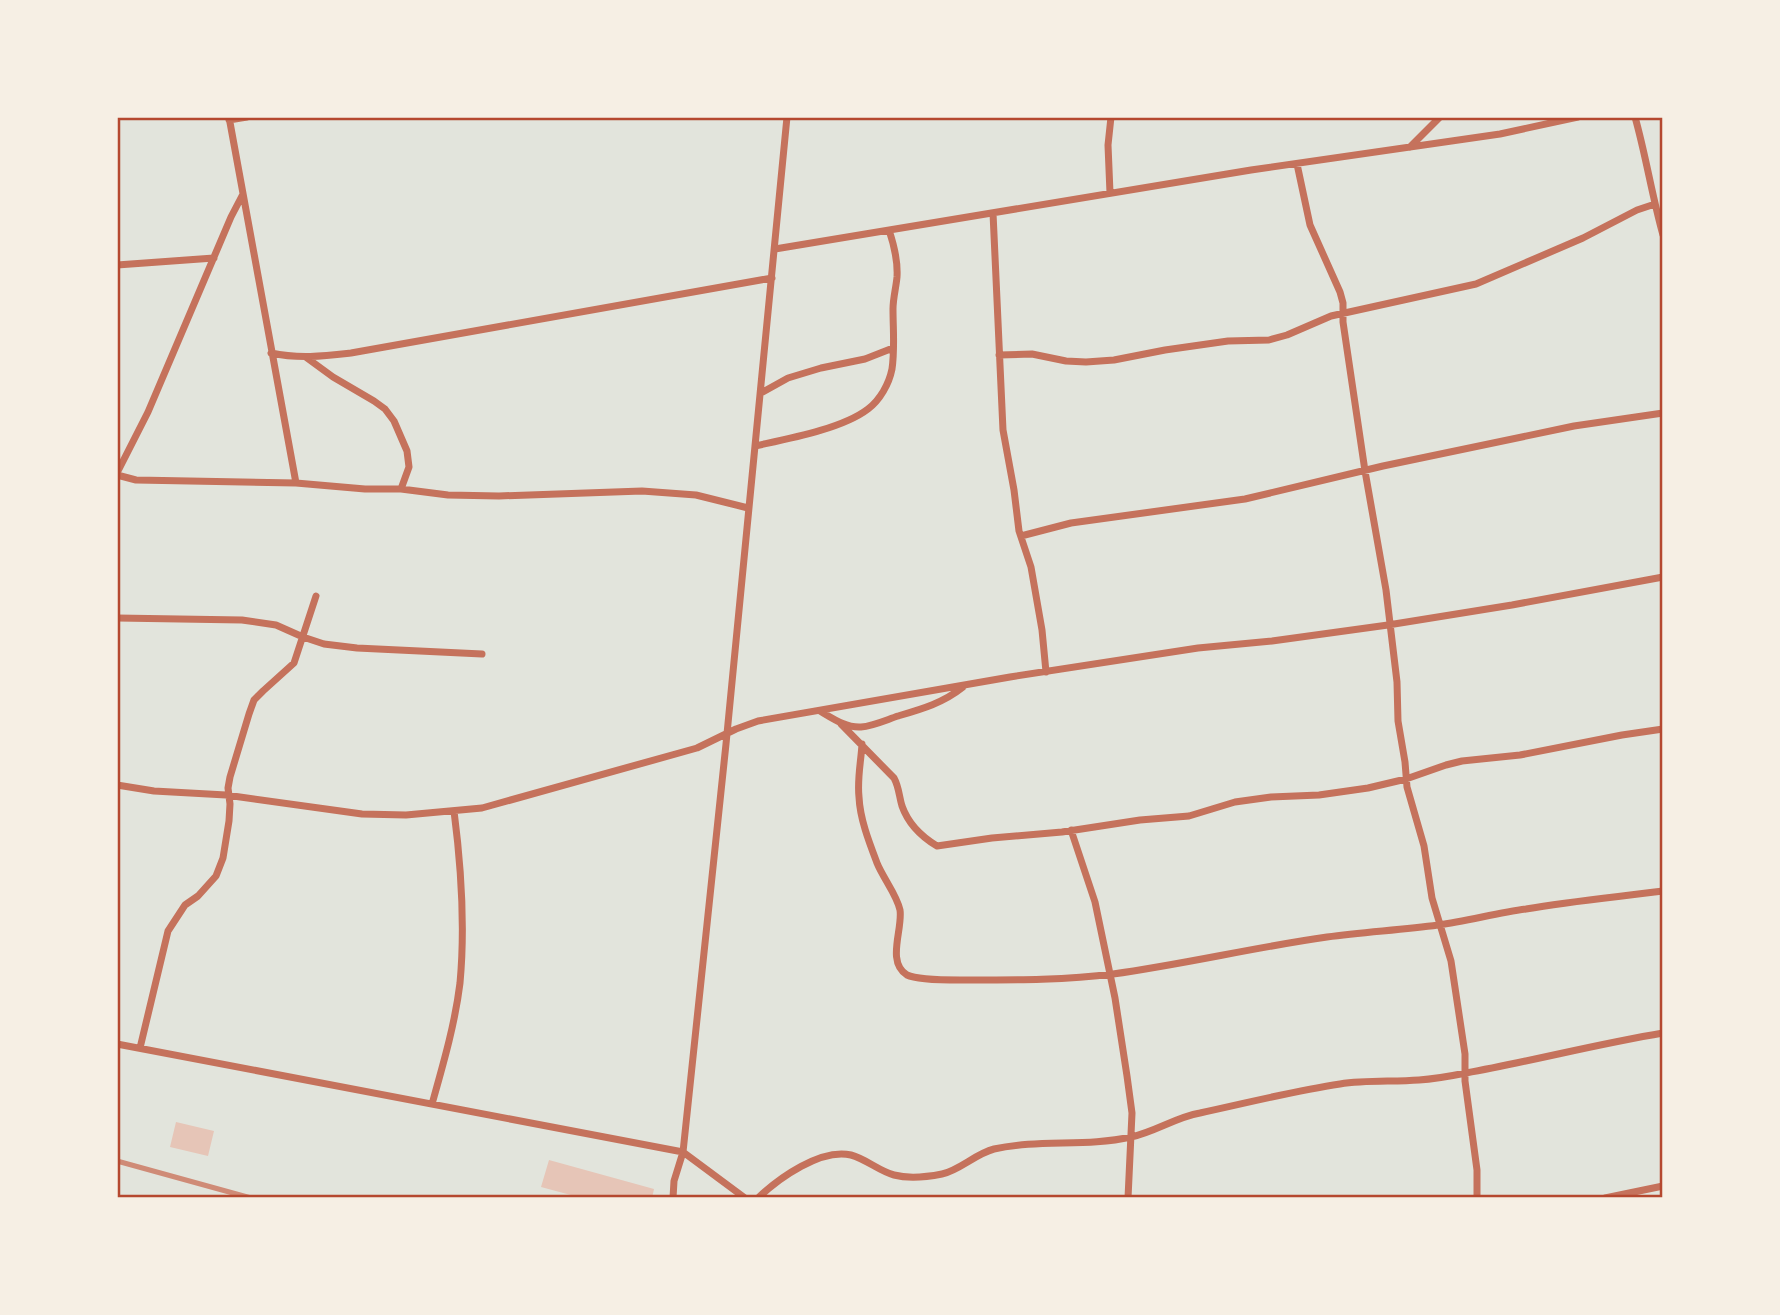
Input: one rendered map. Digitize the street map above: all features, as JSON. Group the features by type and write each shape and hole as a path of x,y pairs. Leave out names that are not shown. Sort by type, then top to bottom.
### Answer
{"street":[{"path":"247,117 229,119 296,483"},
{"path":"673,1198 674,1181 683,1152 787,117"},
{"path":"1110,193 1108,145 1111,117"},
{"path":"1409,147 1440,117"},
{"path":"775,249 1110,193 1500,134 1578,117"},
{"path":"1635,117 1663,235"},
{"path":"1297,164 1310,225 1340,292 1364,471 1391,624 1398,721 1407,788 1424,846 1432,898 1451,961 1465,1054 1471,1133 1477,1170 1477,1198"},
{"path":"243,194 148,412 117,474 136,480 296,483 401,489 449,495 642,491 696,495 748,508"},
{"path":"999,355 1032,354 1066,361 1114,360 1228,341 1269,340 1331,316 1476,284 1573,243 1654,204"},
{"path":"993,213 1003,430 1021,536 1031,567 1046,672"},
{"path":"755,446 822,430 866,411 886,387 892,369 892,298 897,278 897,263 889,230"},
{"path":"117,265 214,258"},
{"path":"271,353 306,357 352,353 772,278"},
{"path":"761,393 788,378 865,359 893,348"},
{"path":"306,357 333,377 374,401 394,421 407,451 410,467 401,489"},
{"path":"1021,536 1071,523 1245,499 1574,426 1663,413"},
{"path":"117,785 229,796 362,814 407,815 482,808 697,748 758,721 1198,648 1272,641 1512,605 1663,577"},
{"path":"140,1048 168,931 185,905 198,896 216,876 223,858 229,821 228,788 248,714 254,701 294,663 316,596"},
{"path":"117,618 242,620 276,625 324,644 482,654"},
{"path":"841,724 859,727 915,712 950,697 965,685"},
{"path":"819,711 841,724 894,778 903,808 916,830 937,846 1071,831 1140,820 1189,817 1235,802 1368,788 1462,761 1520,755 1663,729"},
{"path":"862,744 859,799 869,842 883,879 899,905 901,920 896,946 897,959 906,974 912,976 999,980 1110,974 1326,938 1440,925 1548,905 1663,891"},
{"path":"432,1104 460,984 461,900 454,811"},
{"path":"1071,831 1096,902 1128,1076 1132,1112 1129,1197"},
{"path":"758,1198 799,1168 818,1158 834,1154 850,1155 894,1175 910,1177 944,1173 990,1150 1132,1137 1196,1113 1312,1089 1371,1081 1422,1080 1663,1033"},
{"path":"117,1044 683,1152 745,1198"},
{"path":"1605,1198 1663,1186"}],"shaded area":[{"path":"117,117 1663,117 1663,1198 117,1198"}],"building":[{"path":"176,1122 214,1131 208,1156 170,1147"},
{"path":"549,1160 654,1189 652,1198 582,1198 541,1187"}],"railway":[{"path":"117,1161 251,1198"}]}
